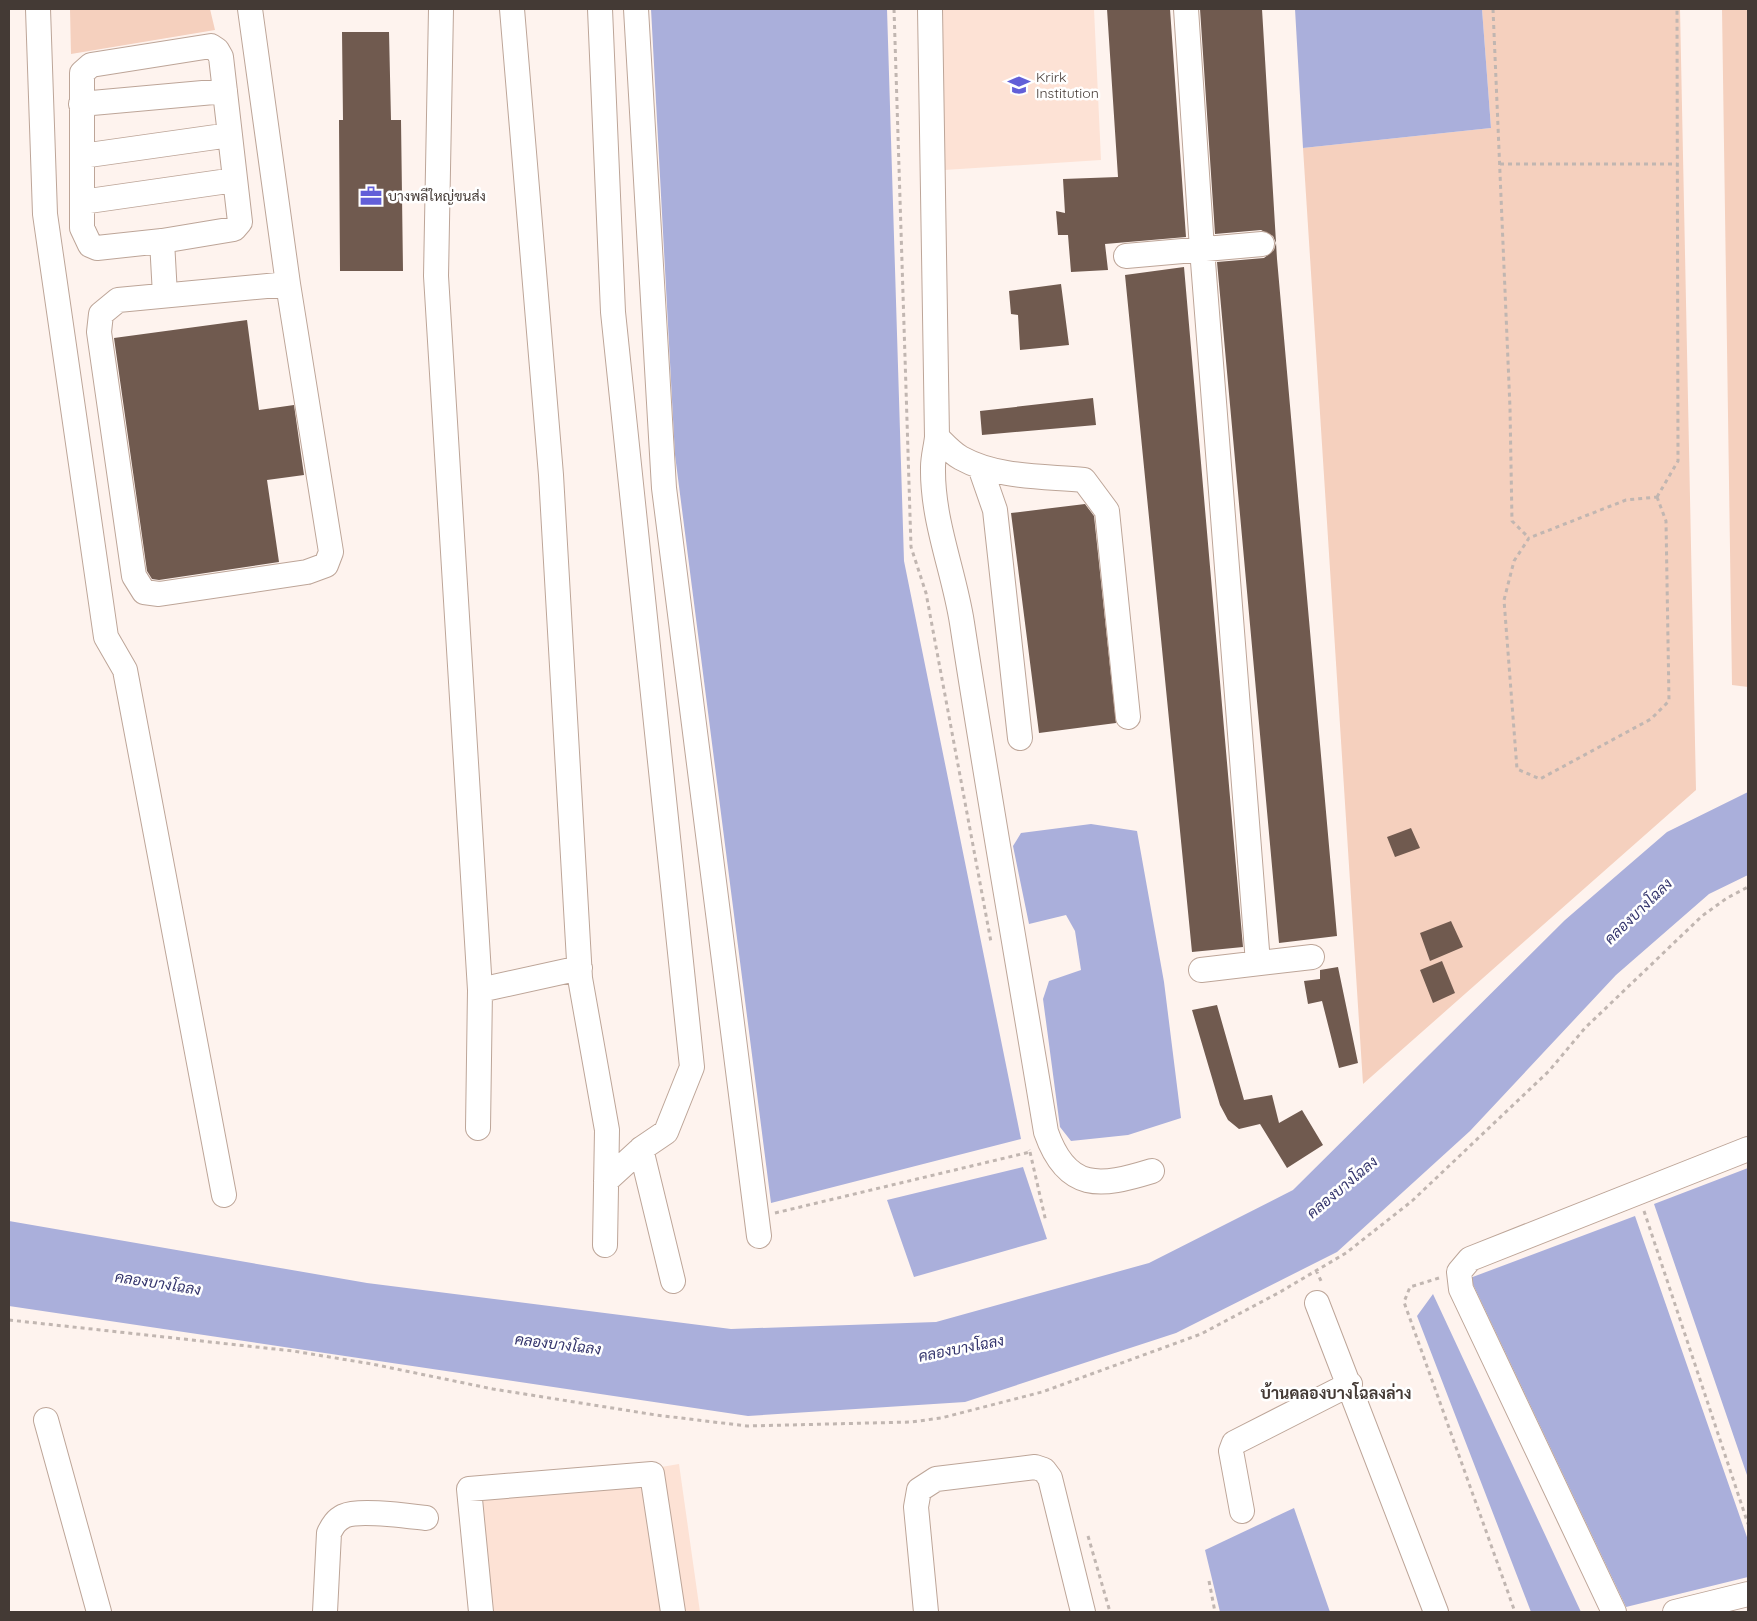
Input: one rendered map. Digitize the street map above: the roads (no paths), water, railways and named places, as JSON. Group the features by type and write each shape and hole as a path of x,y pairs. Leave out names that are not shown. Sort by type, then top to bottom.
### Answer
{"street":[{"path":"38,9 45,214 106,637 125,670 224,1195"},
{"path":"250,9 288,284 331,552 326,565 307,572 159,594 144,592 134,576 99,332 101,314 118,300 288,284"},
{"path":"441,9 436,276 480,990 478,1128"},
{"path":"512,9 551,475 580,968 607,1130 605,1245"},
{"path":"600,9 613,312 692,1067 666,1132 641,1149 606,1181"},
{"path":"636,9 664,488 759,1236"},
{"path":"930,9 937,437 933,467 935,498 944,552 958,598 996,843 1046,1132 1060,1161 1070,1172 1083,1178 1101,1183 1152,1171"},
{"path":"1186,9 1202,249 1258,963"},
{"path":"211,46 217,50 221,57 225,91 240,222 238,226 234,229 162,241 97,248 90,245 82,228 82,73 91,65 211,46"},
{"path":"81,104 225,91"},
{"path":"82,156 230,135"},
{"path":"82,202 235,180"},
{"path":"162,241 166,295"},
{"path":"1126,256 1262,244"},
{"path":"937,437 959,457 980,467 999,472 1084,480 1107,511 1128,717"},
{"path":"980,467 995,510 1020,738"},
{"path":"1201,970 1312,957"},
{"path":"480,990 580,968"},
{"path":"641,1149 673,1281"},
{"path":"1614,1612 1461,1289 1459,1272 1470,1259 1748,1149"},
{"path":"1317,1303 1350,1384 1436,1612"},
{"path":"1242,1511 1231,1451 1234,1443 1350,1384"},
{"path":"46,1420 99,1612"},
{"path":"926,1612 916,1507 919,1490 936,1479 1035,1467 1044,1470 1050,1478 1083,1612"},
{"path":"481,1612 469,1489 652,1474 673,1612"},
{"path":"326,1612 329,1533 335,1522 346,1515 377,1514 426,1518"},
{"path":"1675,1612 1748,1594"}],"water":[{"path":"651,9 887,9 904,561 1021,1139 771,1203 675,455"},
{"path":"1295,9 1482,9 1491,128 1303,148"},
{"name":"คลองบางโฉลง","path":"1748,792 1748,875 1709,894 1616,975 1470,1131 1337,1252 1176,1333 965,1402 748,1416 9,1306 9,1221 367,1283 731,1329 936,1322 1149,1263 1293,1190 1565,920 1667,832"},
{"path":"1091,824 1137,831 1164,982 1181,1118 1128,1135 1071,1141 1060,1127 1043,999 1049,981 1081,970 1075,931 1066,915 1029,924 1013,846 1021,833"},
{"path":"1023,1167 1047,1239 914,1277 887,1200"},
{"path":"1748,1168 1748,1478 1654,1204"},
{"path":"1635,1216 1748,1540 1748,1577 1626,1607 1470,1278"},
{"path":"1433,1294 1581,1612 1531,1612 1417,1316"},
{"path":"1294,1508 1330,1612 1220,1612 1205,1550"}],"place":[{"name":"Krirk Institution","path":"1019,85"},
{"name":"บางพลีใหญ่ขนส่ง","path":"371,196"}],"district":[{"name":"บ้านคลองบางโฉลงล่าง","path":"1336,1393"}]}
